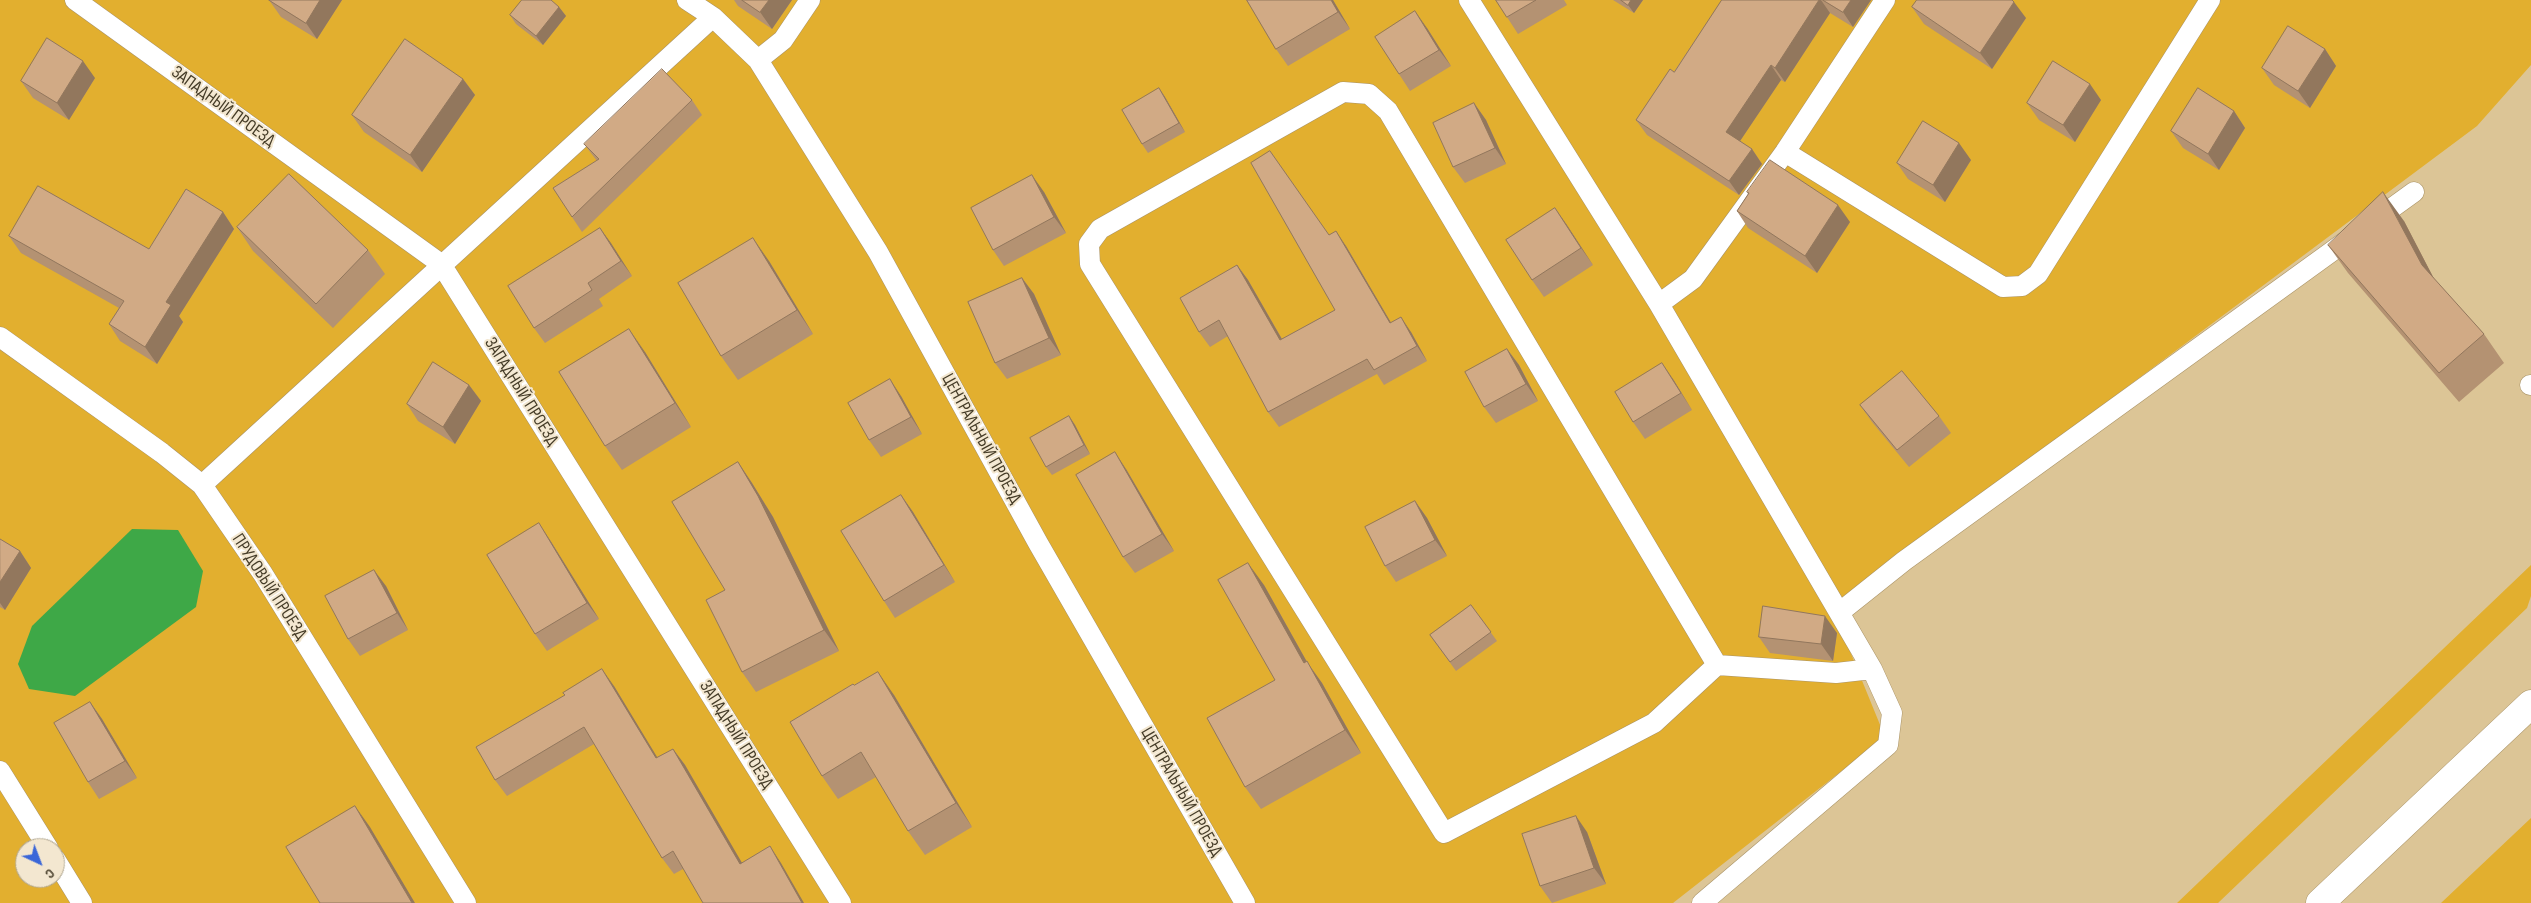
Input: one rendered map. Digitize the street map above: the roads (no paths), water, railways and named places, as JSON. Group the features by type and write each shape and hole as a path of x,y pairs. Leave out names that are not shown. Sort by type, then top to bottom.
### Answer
{"street":[{"path":"2320,903 2531,704"}],"lane":[{"name":"ЗАПАДНЫЙ ПРОЕЗД","path":"75,0 441,264 841,903"},
{"name":"ЦЕНТРАЛЬНЫЙ ПРОЕЗД","path":"687,0 713,17 758,60 878,252 1038,543 1245,903"},
{"path":"758,60 783,40 810,0"},
{"path":"1469,0 1659,304 1840,612 1872,669 1892,713 1888,745 1702,903"},
{"path":"1659,304 1693,280 1785,152 1885,0"},
{"path":"1785,152 2003,287 2022,286 2038,274 2210,0"},
{"path":"202,485 441,264 713,17"},
{"path":"1717,666 1388,111 1369,94 1343,92 1100,229 1089,244 1090,264 1444,832 1654,723 1717,666 1836,673 1872,669"},
{"path":"1840,612 1912,555 2414,192"},
{"name":"ПРУДОВЫЙ ПРОЕЗД","path":"0,337 162,453 202,485 263,574 466,903"},
{"path":"0,771 42,838"},
{"path":"65,875 82,903"}]}
